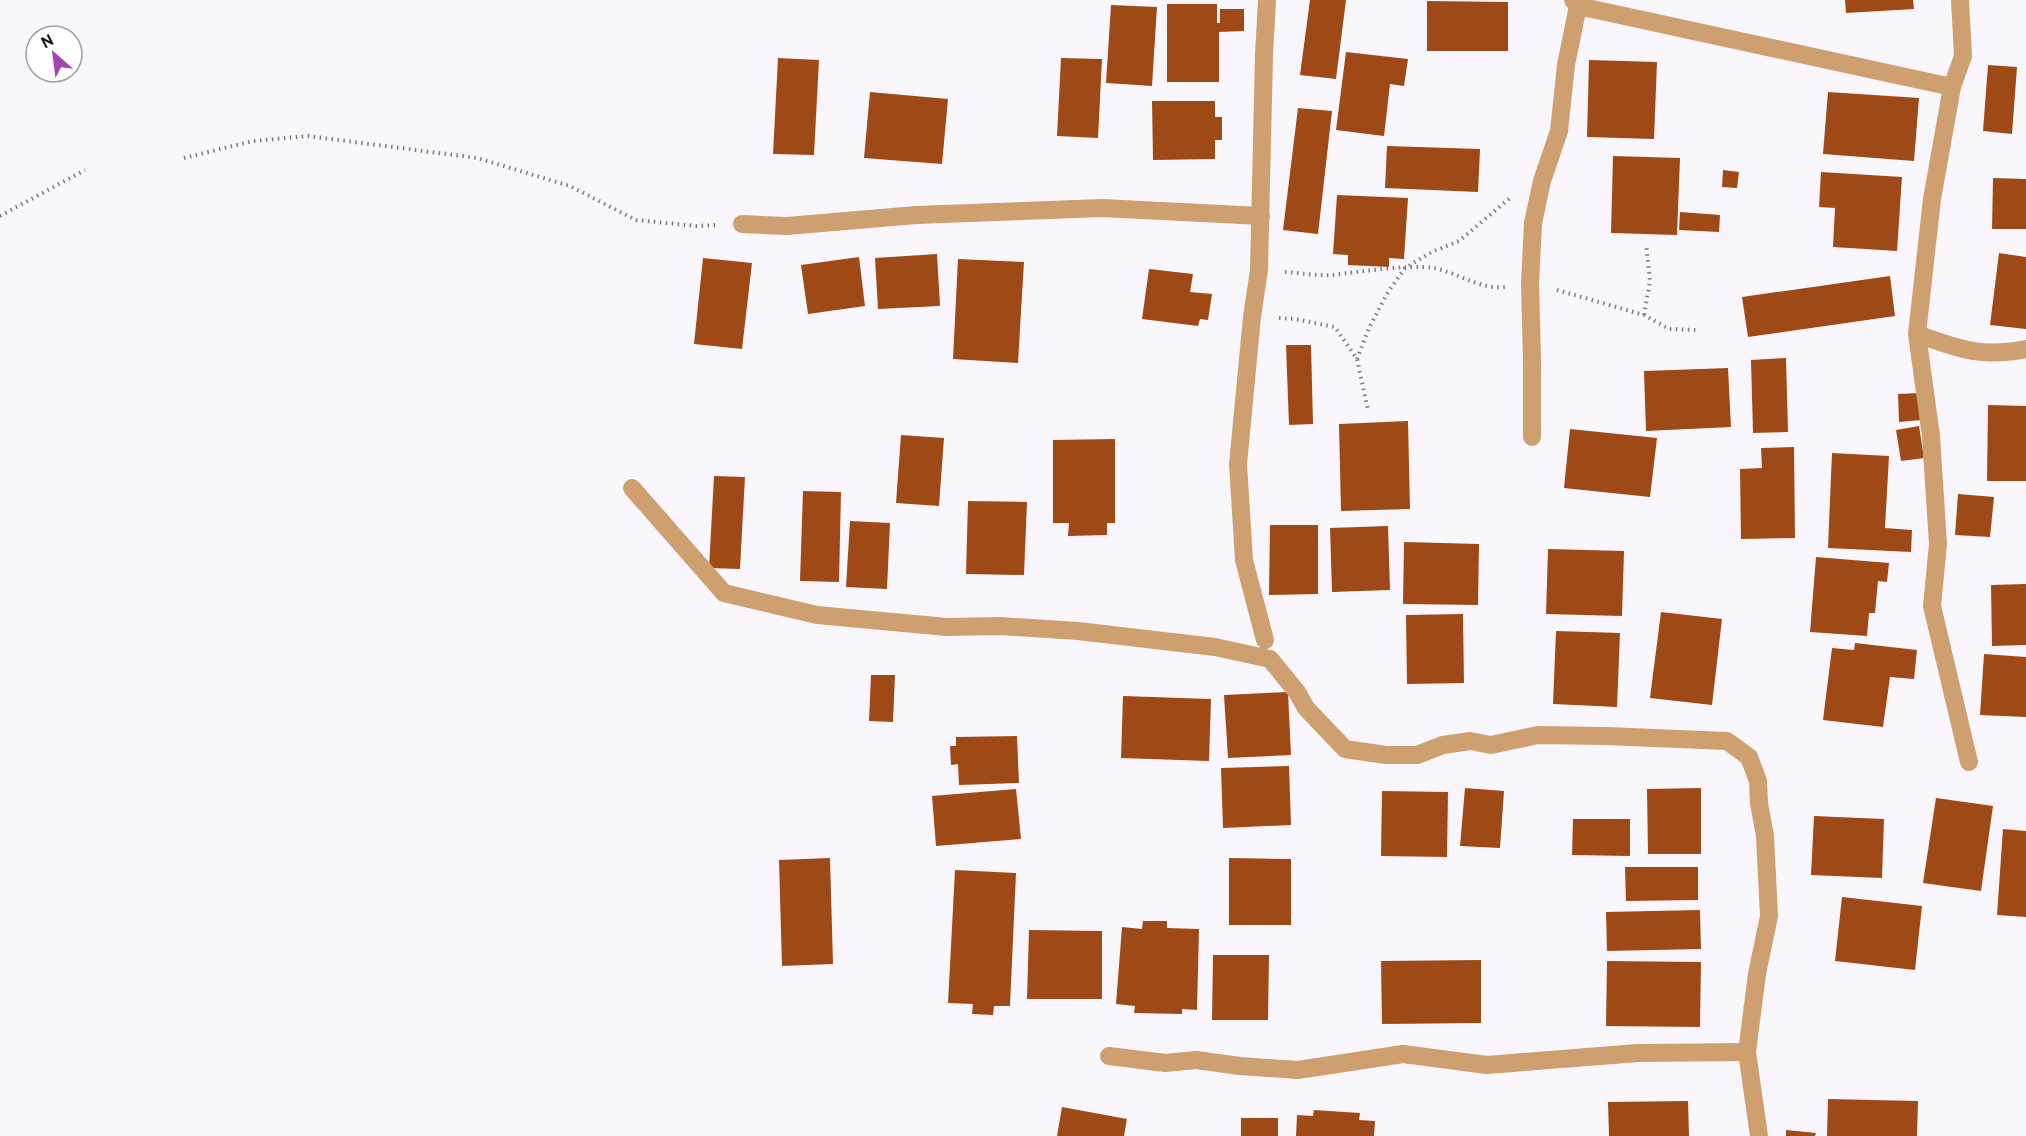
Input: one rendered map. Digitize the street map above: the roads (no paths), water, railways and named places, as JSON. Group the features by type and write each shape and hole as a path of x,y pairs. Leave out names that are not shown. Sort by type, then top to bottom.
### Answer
{"street":[{"path":"1265,640 1244,560 1238,464 1252,317 1259,270 1268,0"},
{"path":"1960,0 1963,57 1952,87 1932,200 1917,334 1931,436 1938,544 1932,606 1969,762"},
{"path":"1532,437 1530,284 1533,223 1542,181 1559,131 1576,3 1952,87"},
{"path":"742,224 787,226 916,215 1102,208 1261,216"},
{"path":"1917,334 1985,354 2026,349"},
{"path":"632,488 724,593 817,615 947,627 1000,626 1078,631 1215,647 1270,659 1297,692 1306,708 1345,749 1386,755 1417,755 1443,745 1470,741 1491,745 1538,735 1727,741 1749,757 1758,781 1759,803 1766,836 1769,916 1755,986 1747,1052 1759,1136"},
{"path":"1109,1056 1140,1061 1196,1060 1298,1070 1403,1054 1487,1065 1638,1053 1747,1052"}]}
